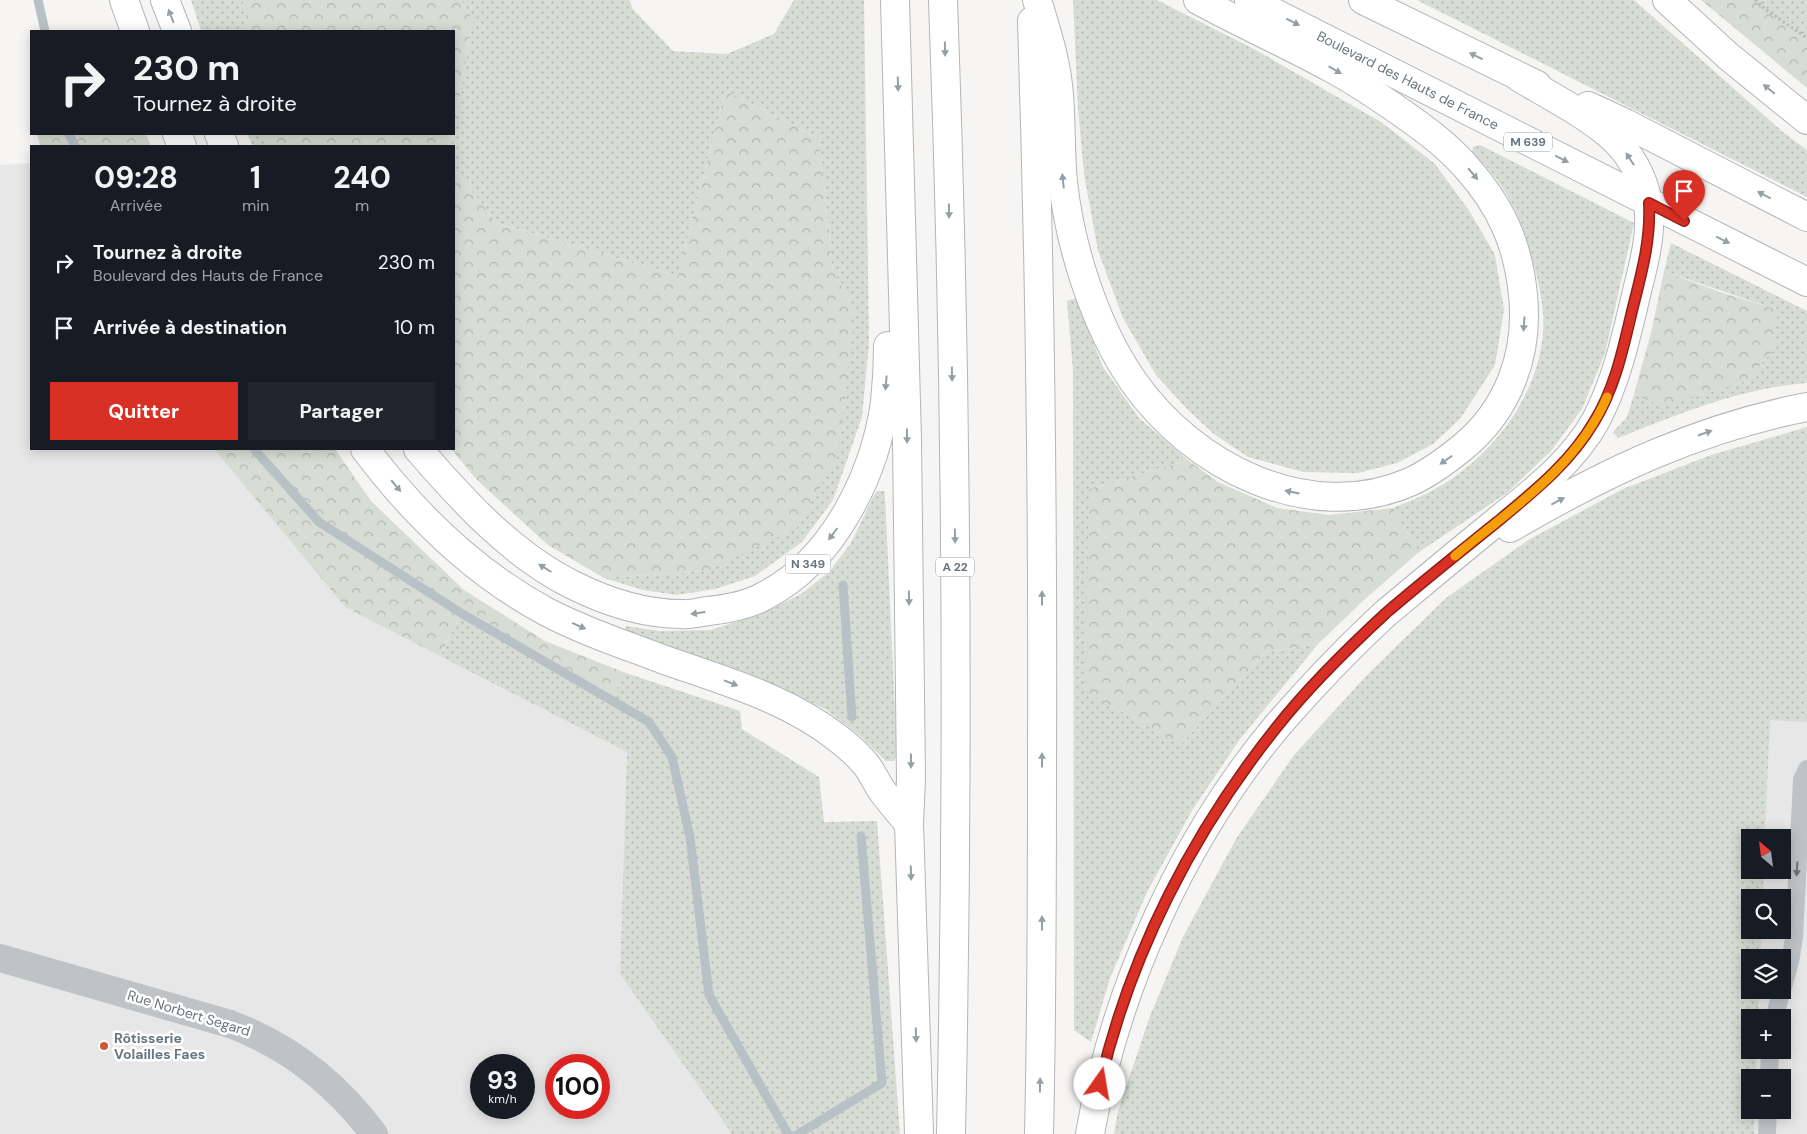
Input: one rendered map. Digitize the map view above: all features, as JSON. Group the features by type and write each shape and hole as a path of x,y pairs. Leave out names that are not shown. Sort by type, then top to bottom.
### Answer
{"highway":[{"path":"124,0 136,30"},
{"path":"165,0 177,30"},
{"path":"895,0 907,440 911,779 909,824 919,1134"},
{"name":"A 22","path":"943,0 955,492 956,646 951,1134"},
{"path":"1032,0 1038,217 1042,509 1042,938 1039,1134"},
{"path":"1037,0 1055,63 1063,180 1069,222 1077,255 1085,283 1096,310 1121,362 1132,380 1164,419 1182,436 1218,462 1264,483 1305,494 1328,497 1374,493 1412,481 1452,456 1484,427 1496,412 1513,379 1520,353 1525,316 1521,275 1512,238 1496,207 1479,181 1439,139 1369,90 1331,68 1198,0"},
{"name":"Boulevard des Hauts de France","path":"1249,0 1807,282"},
{"path":"1364,0 1520,78 1625,123 1807,217"},
{"path":"1667,0 1728,56 1807,120"},
{"path":"1090,1134 1112,1036 1136,970 1165,903 1208,826 1249,763 1277,726 1322,676 1386,613 1528,497 1562,465 1576,450 1596,420 1610,388 1620,361 1650,232 1649,203 1643,181 1624,149 1613,138 1599,127 1520,78"},
{"name":"N 349","path":"419,450 482,519 531,559 572,585 610,601 643,611 683,615 730,608 766,596 795,577 815,558 836,530 856,496 876,440 884,404 888,364 892,207 899,124"},
{"path":"1440,569 1541,510 1633,462 1719,429 1807,407"},
{"path":"366,450 438,533 473,564 505,587 547,612 601,636 776,700 811,720 841,740 867,766 882,791 909,824"}],"street":[{"name":"Rue Norbert Segard","path":"0,958 230,1024 254,1033 297,1057 320,1075 343,1096 374,1134"}],"lane":[{"path":"1777,1009 1790,962 1794,938 1802,780 1807,769"},
{"path":"1767,1134 1768,1119"}],"path":[{"path":"1755,0 1807,38"}],"shaded area":[{"path":"30,163 30,450 215,450 345,607 627,752 620,974 732,1134 0,1134 0,165"},
{"path":"1770,719 1807,722 1807,1134 1754,1134 1755,1119 1791,1119 1791,1069 1756,1069 1757,1059 1791,1059 1791,1009 1758,1009 1759,999 1791,999 1791,949 1761,949 1762,939 1791,939 1791,889 1763,889 1764,879 1791,879 1791,829 1765,829"}],"green space":[{"path":"191,0 243,0 248,30 201,30"},
{"path":"243,0 461,0 473,20 455,123 455,30 248,30"},
{"path":"461,0 630,0 632,8 673,51 727,54 774,34 794,0 864,0 869,344 862,417 833,500 802,542 755,576 715,589 676,595 643,590 604,578 707,571 855,309 833,271 819,138 725,91 678,276 497,223 455,170 455,145 451,145 453,135 455,135 455,123 473,20"},
{"path":"1073,0 1157,0 1254,49 1381,122 1435,164 1470,212 1495,255 1504,310 1495,365 1460,419 1433,444 1397,463 1358,473 1304,472 1248,457 1214,434 1188,410 1156,375 1123,318 1098,251 1084,174 1078,108"},
{"path":"1417,0 1634,0 1784,133 1807,150 1807,197"},
{"path":"1701,0 1755,0 1807,38 1807,88"},
{"path":"1755,0 1807,0 1807,38 1765,9"},
{"path":"725,91 819,138 833,271 855,309 839,454 797,528 707,571 604,578 548,545 477,480 452,450 455,450 455,170 497,223 678,276"},
{"path":"37,135 146,135 151,145 40,145"},
{"path":"248,135 266,135 269,145 252,145"},
{"path":"266,135 453,135 451,145 269,145"},
{"path":"1480,145 1634,223 1605,353 1582,409 1551,451 1507,493 1419,552 1393,508 1444,484 1463,471 1497,438 1523,400 1539,357 1543,334 1541,296 1522,228 1503,188 1472,152 1473,147"},
{"path":"1671,243 1807,311 1807,383 1758,390 1734,396 1687,411 1618,438 1613,432 1627,417 1634,394 1663,406 1747,381 1772,351 1777,310 1664,271"},
{"path":"1664,271 1723,293 1778,310 1772,351 1747,381 1663,407 1634,394 1651,333"},
{"path":"1076,298 1103,367 1139,418 1188,460 1089,489 1180,745 1266,652 1318,644 1240,739 1193,809 1148,890 1110,978 1091,1042 1074,1030 1073,370 1067,301"},
{"path":"1807,427 1807,722 1770,720 1765,829 1741,829 1741,879 1764,879 1763,889 1741,889 1741,939 1762,939 1761,949 1741,949 1741,999 1759,999 1758,1009 1741,1009 1741,1059 1757,1059 1756,1069 1741,1069 1741,1119 1755,1119 1754,1134 1114,1134 1118,1111 1150,1016 1183,937 1236,839 1294,755 1367,675 1446,598 1530,539 1623,489 1711,455"},
{"path":"215,450 336,450 371,501 464,590 545,641 626,673 611,699 461,613 440,656 345,607"},
{"path":"1188,460 1218,482 1277,508 1329,515 1393,508 1419,552 1364,600 1318,644 1266,652 1180,745 1085,691 1089,489"},
{"path":"877,491 884,491 885,495 897,756 894,761 886,761 859,735 825,709 781,688 625,630 626,626 660,631 711,630 763,613 801,594 829,572 851,543"},
{"path":"461,613 611,699 626,673 740,711 742,729 819,777 824,822 877,821 900,1134 732,1134 620,974 627,752 440,656"}],"waterway":[{"path":"38,0 45,30"},
{"path":"70,135 74,145"},
{"path":"255,450 319,522 461,613 649,722 672,757 690,837 709,995 788,1134"},
{"path":"843,585 852,717"},
{"path":"798,1134 882,1083 861,836"}],"slow traffic":[{"path":"1455,556 1528,497 1562,465 1587,434 1607,397"}],"place":[{"name":"Rôtisserie Volailles Faes","path":"104,1046"}],"route":[{"path":"1100,1084 1112,1036 1151,934 1183,868 1229,792 1277,726 1322,676 1364,634 1386,613 1528,497 1576,450 1596,420 1620,361 1647,253 1650,232 1649,203 1684,221"}]}
